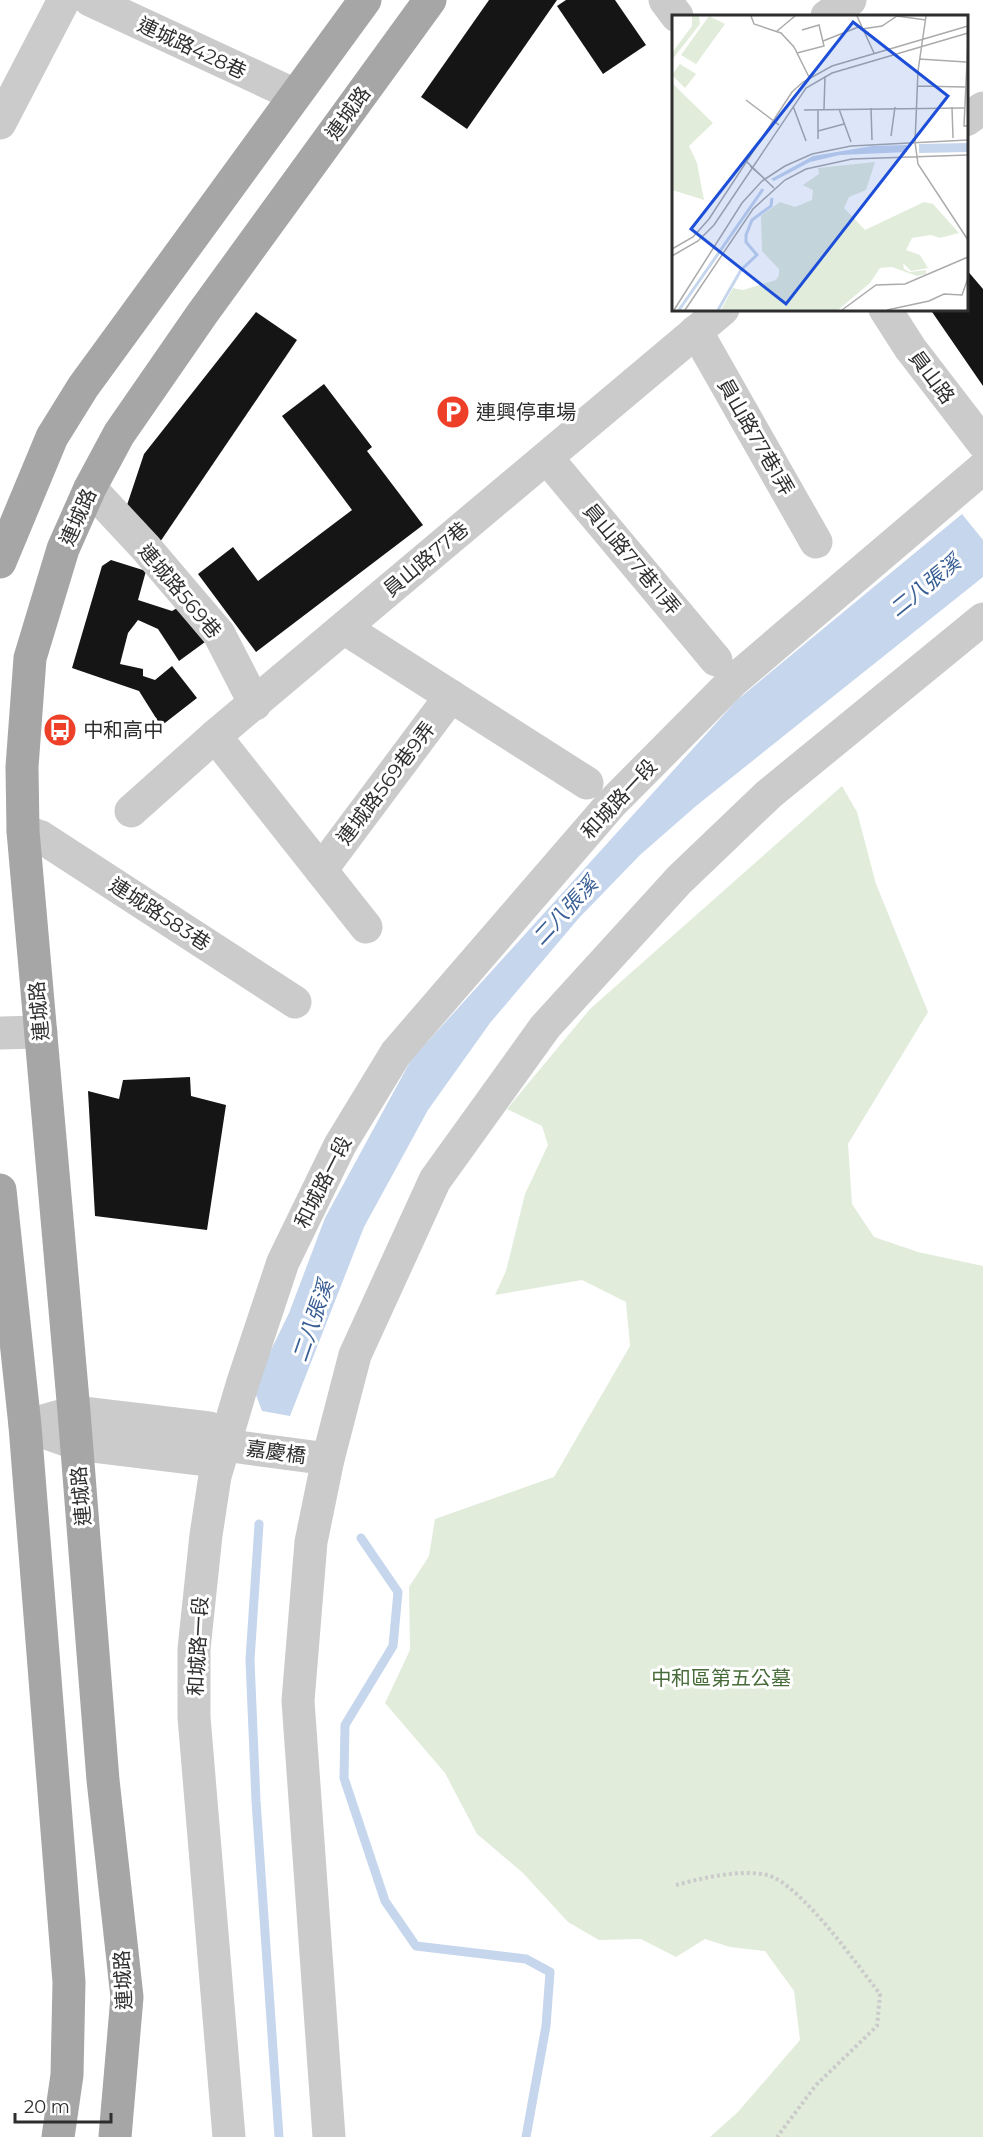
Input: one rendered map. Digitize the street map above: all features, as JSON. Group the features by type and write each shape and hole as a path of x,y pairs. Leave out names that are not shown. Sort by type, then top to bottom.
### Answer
{"main road":[{"path":"0,562 58,427 83,387 365,0"},
{"name":"連城路","path":"115,2137 127,1997 103,1780 75,1412 23,831 22,767 30,658 63,549 90,488 119,434 202,314 430,0"},
{"path":"0,1190 25,1426 69,1982 67,2075 58,2137"}],"street":[{"path":"665,0 676,15"},
{"path":"828,15 850,0"},
{"name":"連城路428巷","path":"87,1 295,95"},
{"path":"0,123 87,1"},
{"path":"968,119 983,108"},
{"name":"員山路77巷","path":"131,811 214,736 255,704 722,310"},
{"name":"員山路","path":"886,310 910,348 983,443"},
{"name":"員山路77巷1弄","path":"696,332 816,542"},
{"name":"員山路77巷11弄","path":"547,458 716,660"},
{"name":"和城路一段","path":"229,2137 194,1717 194,1649 206,1535 216,1476 284,1262 340,1145 396,1053 611,804 733,681 983,468"},
{"name":"連城路569巷","path":"90,488 145,547 219,634 255,704"},
{"path":"329,2137 298,1701 311,1542 328,1459 355,1355 435,1180 544,1027 679,880 769,794 983,619"},
{"path":"344,628 587,783"},
{"name":"連城路569巷9弄","path":"321,870 451,696"},
{"path":"214,736 366,927"},
{"name":"連城路583巷","path":"23,831 41,837 295,1002"},
{"path":"0,1033 41,1032"},
{"path":"75,1412 209,1428 224,1445 200,1460 77,1444 25,1426 75,1412"},
{"name":"嘉慶橋","path":"224,1445 328,1459"}],"path":[{"path":"676,1885 712,1875 768,1875 798,1895 880,1994 877,2026 816,2085 777,2137"}],"green space":[{"name":"中和區第五公墓","path":"842,786 857,812 876,884 928,1012 848,1144 852,1204 874,1237 918,1252 983,1266 983,2137 710,2137 738,2112 800,2040 794,1991 765,1951 730,1947 705,1939 676,1957 641,1939 599,1940 568,1922 523,1873 477,1834 445,1773 385,1703 410,1650 409,1587 429,1556 435,1519 554,1477 630,1346 626,1302 582,1280 495,1295 506,1271 525,1194 548,1145 542,1126 507,1109 590,1009"}],"water":[{"name":"二八張溪","path":"962,514 983,540 983,577 696,806 640,855 579,918 490,1023 428,1110 364,1227 290,1416 262,1411 253,1387 289,1313 325,1218 411,1060 737,700"}],"building":[{"path":"489,0 557,0 467,129 421,97"},
{"path":"566,0 615,0 646,45 603,74 557,6"},
{"path":"968,271 983,289 983,386 931,310 968,310"},
{"path":"256,312 297,340 158,545 124,514 144,454"},
{"path":"324,384 372,447 367,451 423,525 256,652 198,574 233,547 258,581 352,510 282,416"},
{"path":"111,560 146,571 138,600 172,611 179,607 205,642 179,661 158,629 138,620 128,633 120,664 143,669 143,676 155,680 172,666 197,698 161,726 139,691 72,668 102,566"},
{"path":"190,1077 191,1096 226,1105 207,1230 95,1216 88,1091 119,1099 123,1080"}],"waterway":[{"path":"259,1524 250,1660 256,1801 279,2137"},
{"path":"361,1538 398,1592 393,1646 345,1725 344,1778 385,1901 416,1946 526,1959 550,1972 546,2026 526,2137"}],"place":[{"name":"連興停車場","path":"453,412"},
{"name":"中和高中","path":"60,730"}]}
